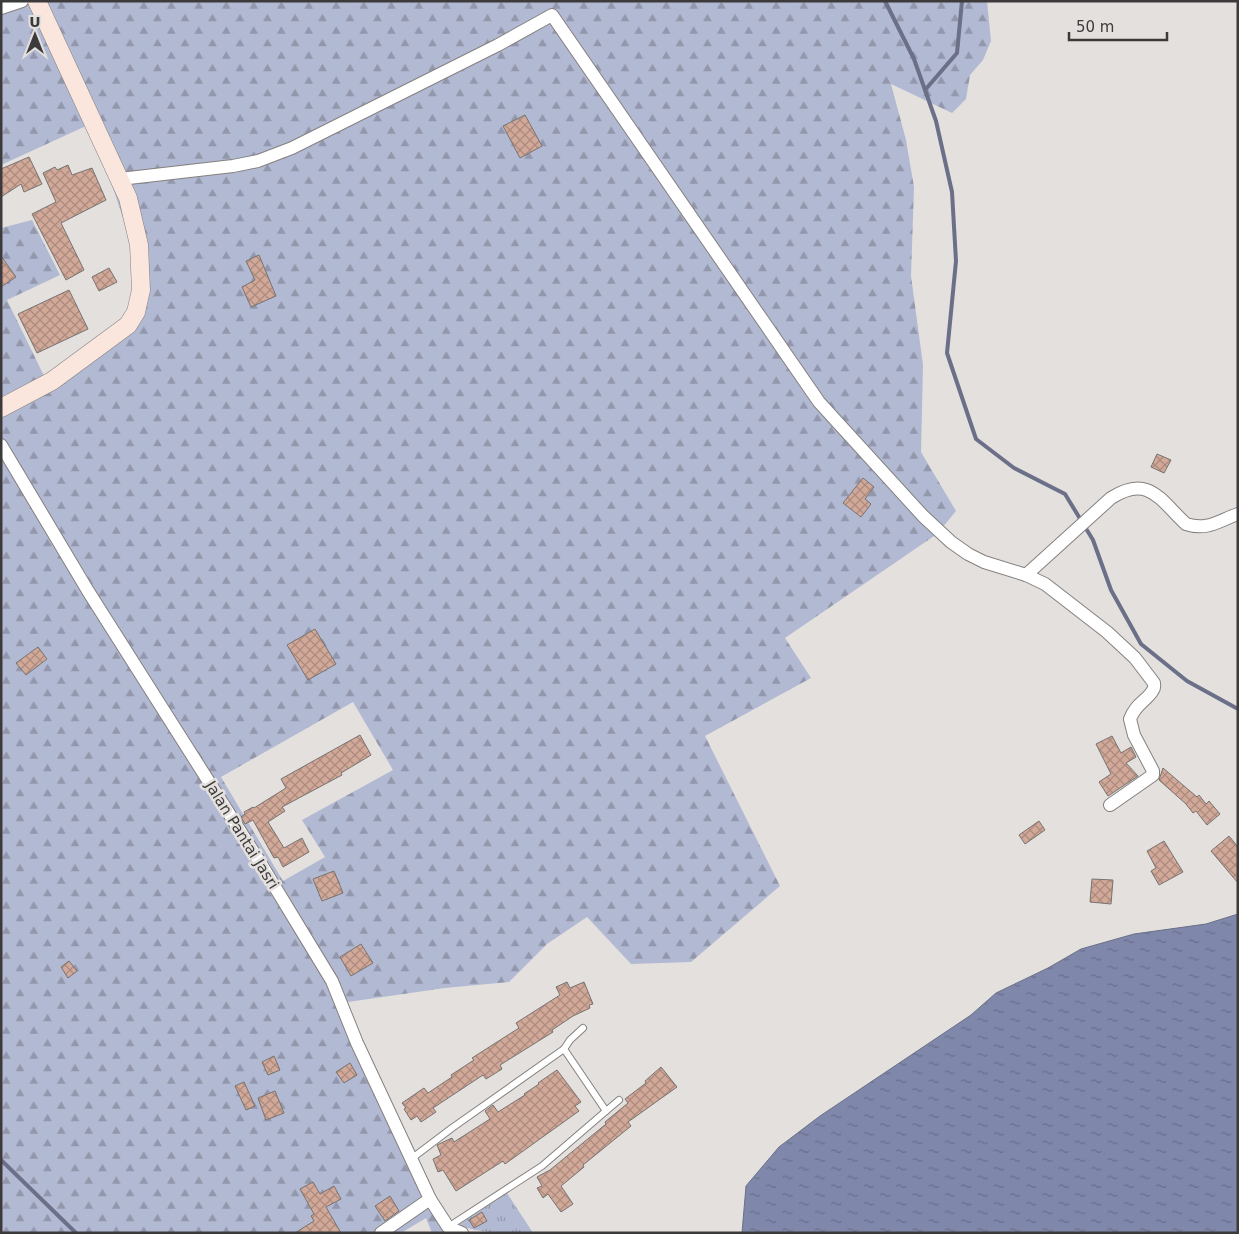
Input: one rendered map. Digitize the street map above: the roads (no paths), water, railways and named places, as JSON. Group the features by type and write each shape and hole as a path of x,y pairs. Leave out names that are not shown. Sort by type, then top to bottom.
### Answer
{"street":[{"path":"1,8 22,1"},
{"path":"1,408 34,392 67,371 128,324 136,312 141,290 139,245 128,198 37,1"},
{"path":"120,179 233,166 258,161 292,148 490,49 552,15 820,402 923,516 951,542 984,562 1026,575 1045,584 1107,632 1134,658 1154,682 1155,688 1136,706 1130,719 1134,735 1153,771 1153,775 1110,805"},
{"name":"Jalan Pantai Jasri","path":"1,445 88,591 261,864 332,981 341,999 357,1043 411,1159 430,1199 448,1227"},
{"path":"1026,575 1110,498 1120,492 1140,488 1147,489 1156,494 1186,524 1192,526 1211,526 1238,514"},
{"path":"381,1233 430,1199"},
{"path":"448,1227 462,1233"}],"lane":[{"path":"411,1159 564,1049 582,1028"},
{"path":"564,1049 606,1111"},
{"path":"448,1227 542,1166 619,1100"}],"water":[{"path":"1238,914 1238,1233 742,1233 746,1186 779,1147 820,1116 971,1015 996,993 1048,968 1081,949 1134,934 1206,924"}],"waterway":[{"path":"885,1 914,59 936,121 952,192 956,261 947,353 976,439 1014,468 1065,494 1093,540 1111,590 1141,644 1187,681 1238,709"},
{"path":"925,90 957,53 962,1"},
{"path":"1,1160 76,1233"}]}
